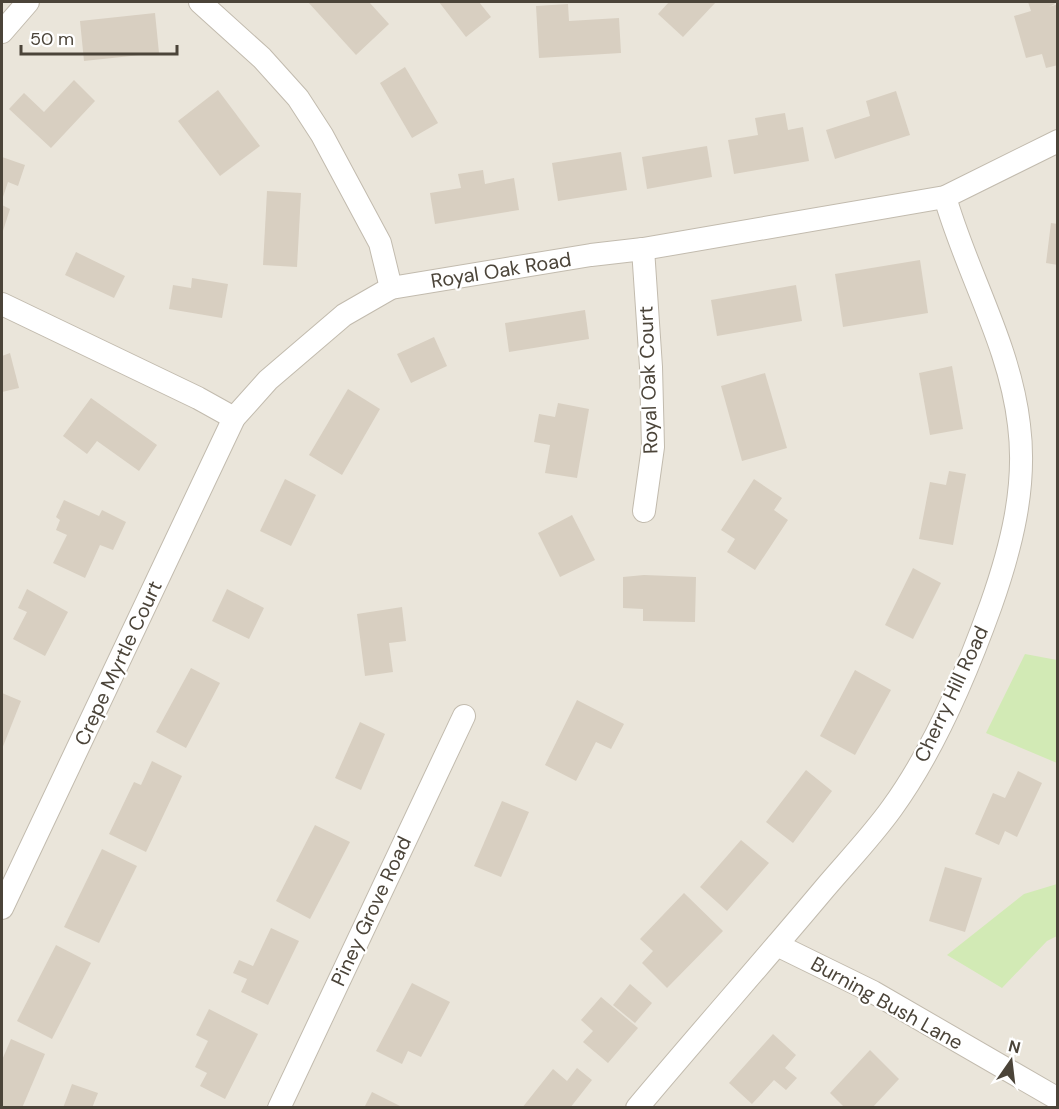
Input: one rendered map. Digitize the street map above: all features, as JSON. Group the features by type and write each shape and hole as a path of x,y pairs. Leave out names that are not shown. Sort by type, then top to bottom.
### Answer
{"street":[{"path":"2,32 28,2"},
{"path":"200,2 262,58 298,98 322,135 380,243 391,288"},
{"name":"Royal Oak Road","path":"234,418 268,380 344,315 391,288 591,255 643,249 945,197 1058,141"},
{"name":"Cherry Hill Road","path":"637,1107 892,807 925,753 954,696 979,638 998,585 1019,499 1020,428 1015,397 996,331 956,235 945,197"},
{"name":"Royal Oak Court","path":"643,249 651,367 653,447 644,511"},
{"path":"2,304 198,398 234,418"},
{"name":"Crepe Myrtle Court","path":"2,908 234,418"},
{"name":"Piney Grove Road","path":"279,1107 464,716"},
{"name":"Burning Bush Lane","path":"777,945 873,992 1058,1099"}],"shaded area":[{"path":"2,2 1057,2 1057,1107 2,1107"}],"green space":[{"path":"1025,654 1057,660 1057,763 986,733"},
{"path":"1057,884 1057,936 1047,941 1002,988 947,955 1024,894"}],"building":[{"path":"308,2 369,2 389,24 356,55"},
{"path":"439,2 479,2 491,17 466,37"},
{"path":"669,2 716,2 683,37 658,14"},
{"path":"1028,2 1054,2 1055,4 1049,7 1058,4 1058,65 1046,68 1042,54 1026,58 1014,16 1031,11"},
{"path":"568,4 569,21 619,18 621,53 539,58 536,6"},
{"path":"155,13 159,53 84,61 80,21"},
{"path":"405,67 438,123 412,138 380,83"},
{"path":"74,80 95,101 51,148 9,109 24,93 44,112"},
{"path":"218,90 260,146 220,176 178,121"},
{"path":"896,91 910,135 835,159 826,130 870,116 866,101"},
{"path":"785,113 788,130 803,127 809,161 734,174 728,140 758,135 755,118"},
{"path":"707,146 712,177 647,189 642,157"},
{"path":"621,152 627,190 558,201 552,163"},
{"path":"2,157 25,165 18,186 8,182 2,200"},
{"path":"483,170 485,184 514,178 519,210 435,224 430,193 461,188 458,174"},
{"path":"267,191 301,193 297,267 263,265"},
{"path":"2,205 10,209 2,234"},
{"path":"1051,223 1058,224 1058,265 1046,263"},
{"path":"76,252 125,276 114,298 65,275"},
{"path":"920,260 928,313 843,327 835,274"},
{"path":"192,278 228,284 222,318 169,309 173,285 191,288"},
{"path":"796,285 802,321 717,336 711,300"},
{"path":"585,310 589,339 509,352 505,323"},
{"path":"434,337 447,366 411,383 397,354"},
{"path":"10,353 19,388 2,392 2,356"},
{"path":"952,366 963,429 930,435 919,373"},
{"path":"765,373 787,448 742,461 721,386"},
{"path":"348,389 380,409 342,475 309,455"},
{"path":"91,398 157,445 139,471 97,441 87,454 63,436"},
{"path":"558,403 589,409 577,478 545,473 550,445 534,442 539,414 555,417"},
{"path":"949,471 966,474 953,545 919,539 930,482 946,485"},
{"path":"285,479 316,495 291,546 260,531"},
{"path":"754,479 782,498 774,510 788,520 755,570 727,552 735,539 721,530"},
{"path":"64,500 99,516 102,510 126,522 113,550 100,545 85,578 53,563 67,535 56,530 60,520 56,517"},
{"path":"572,515 595,560 560,577 538,533"},
{"path":"913,568 941,583 913,639 885,625"},
{"path":"644,575 696,577 695,622 643,621 643,609 623,608 623,577"},
{"path":"27,589 68,612 45,656 13,639 27,612 18,608"},
{"path":"227,589 264,608 249,639 212,621"},
{"path":"402,607 406,641 389,643 393,672 365,676 357,614"},
{"path":"191,668 220,683 186,748 156,732"},
{"path":"855,670 891,690 855,755 820,736"},
{"path":"2,693 21,701 2,749"},
{"path":"577,700 624,724 611,749 596,742 576,781 545,765"},
{"path":"360,722 385,734 361,790 335,778"},
{"path":"152,761 182,776 146,852 109,834 134,782 141,785"},
{"path":"806,770 832,791 793,843 766,822"},
{"path":"1018,771 1042,783 1017,837 1005,831 999,845 975,834 993,793 1005,798"},
{"path":"502,801 529,812 501,877 474,866"},
{"path":"315,825 350,842 310,919 276,901"},
{"path":"741,840 769,863 727,911 700,887"},
{"path":"102,849 137,866 99,943 64,927"},
{"path":"945,867 982,878 965,932 929,921"},
{"path":"684,893 723,931 667,988 642,963 653,951 640,939"},
{"path":"271,928 299,941 268,1005 241,992 247,979 233,973 239,960 253,966"},
{"path":"56,945 91,963 52,1039 17,1021"},
{"path":"412,983 450,1002 421,1057 408,1051 402,1064 376,1051"},
{"path":"630,984 652,1003 635,1023 613,1005"},
{"path":"601,997 638,1028 608,1063 583,1042 593,1031 581,1020"},
{"path":"209,1009 258,1034 225,1099 200,1086 207,1073 195,1067 208,1041 196,1035"},
{"path":"773,1034 796,1055 785,1068 797,1078 786,1090 774,1080 752,1104 729,1083"},
{"path":"11,1039 45,1054 22,1108 2,1108 2,1060"},
{"path":"870,1050 899,1079 872,1108 845,1108 830,1093"},
{"path":"577,1068 592,1080 570,1108 522,1108 553,1069 567,1081"},
{"path":"72,1084 98,1093 92,1108 63,1108"},
{"path":"372,1092 404,1108 364,1108"}]}
